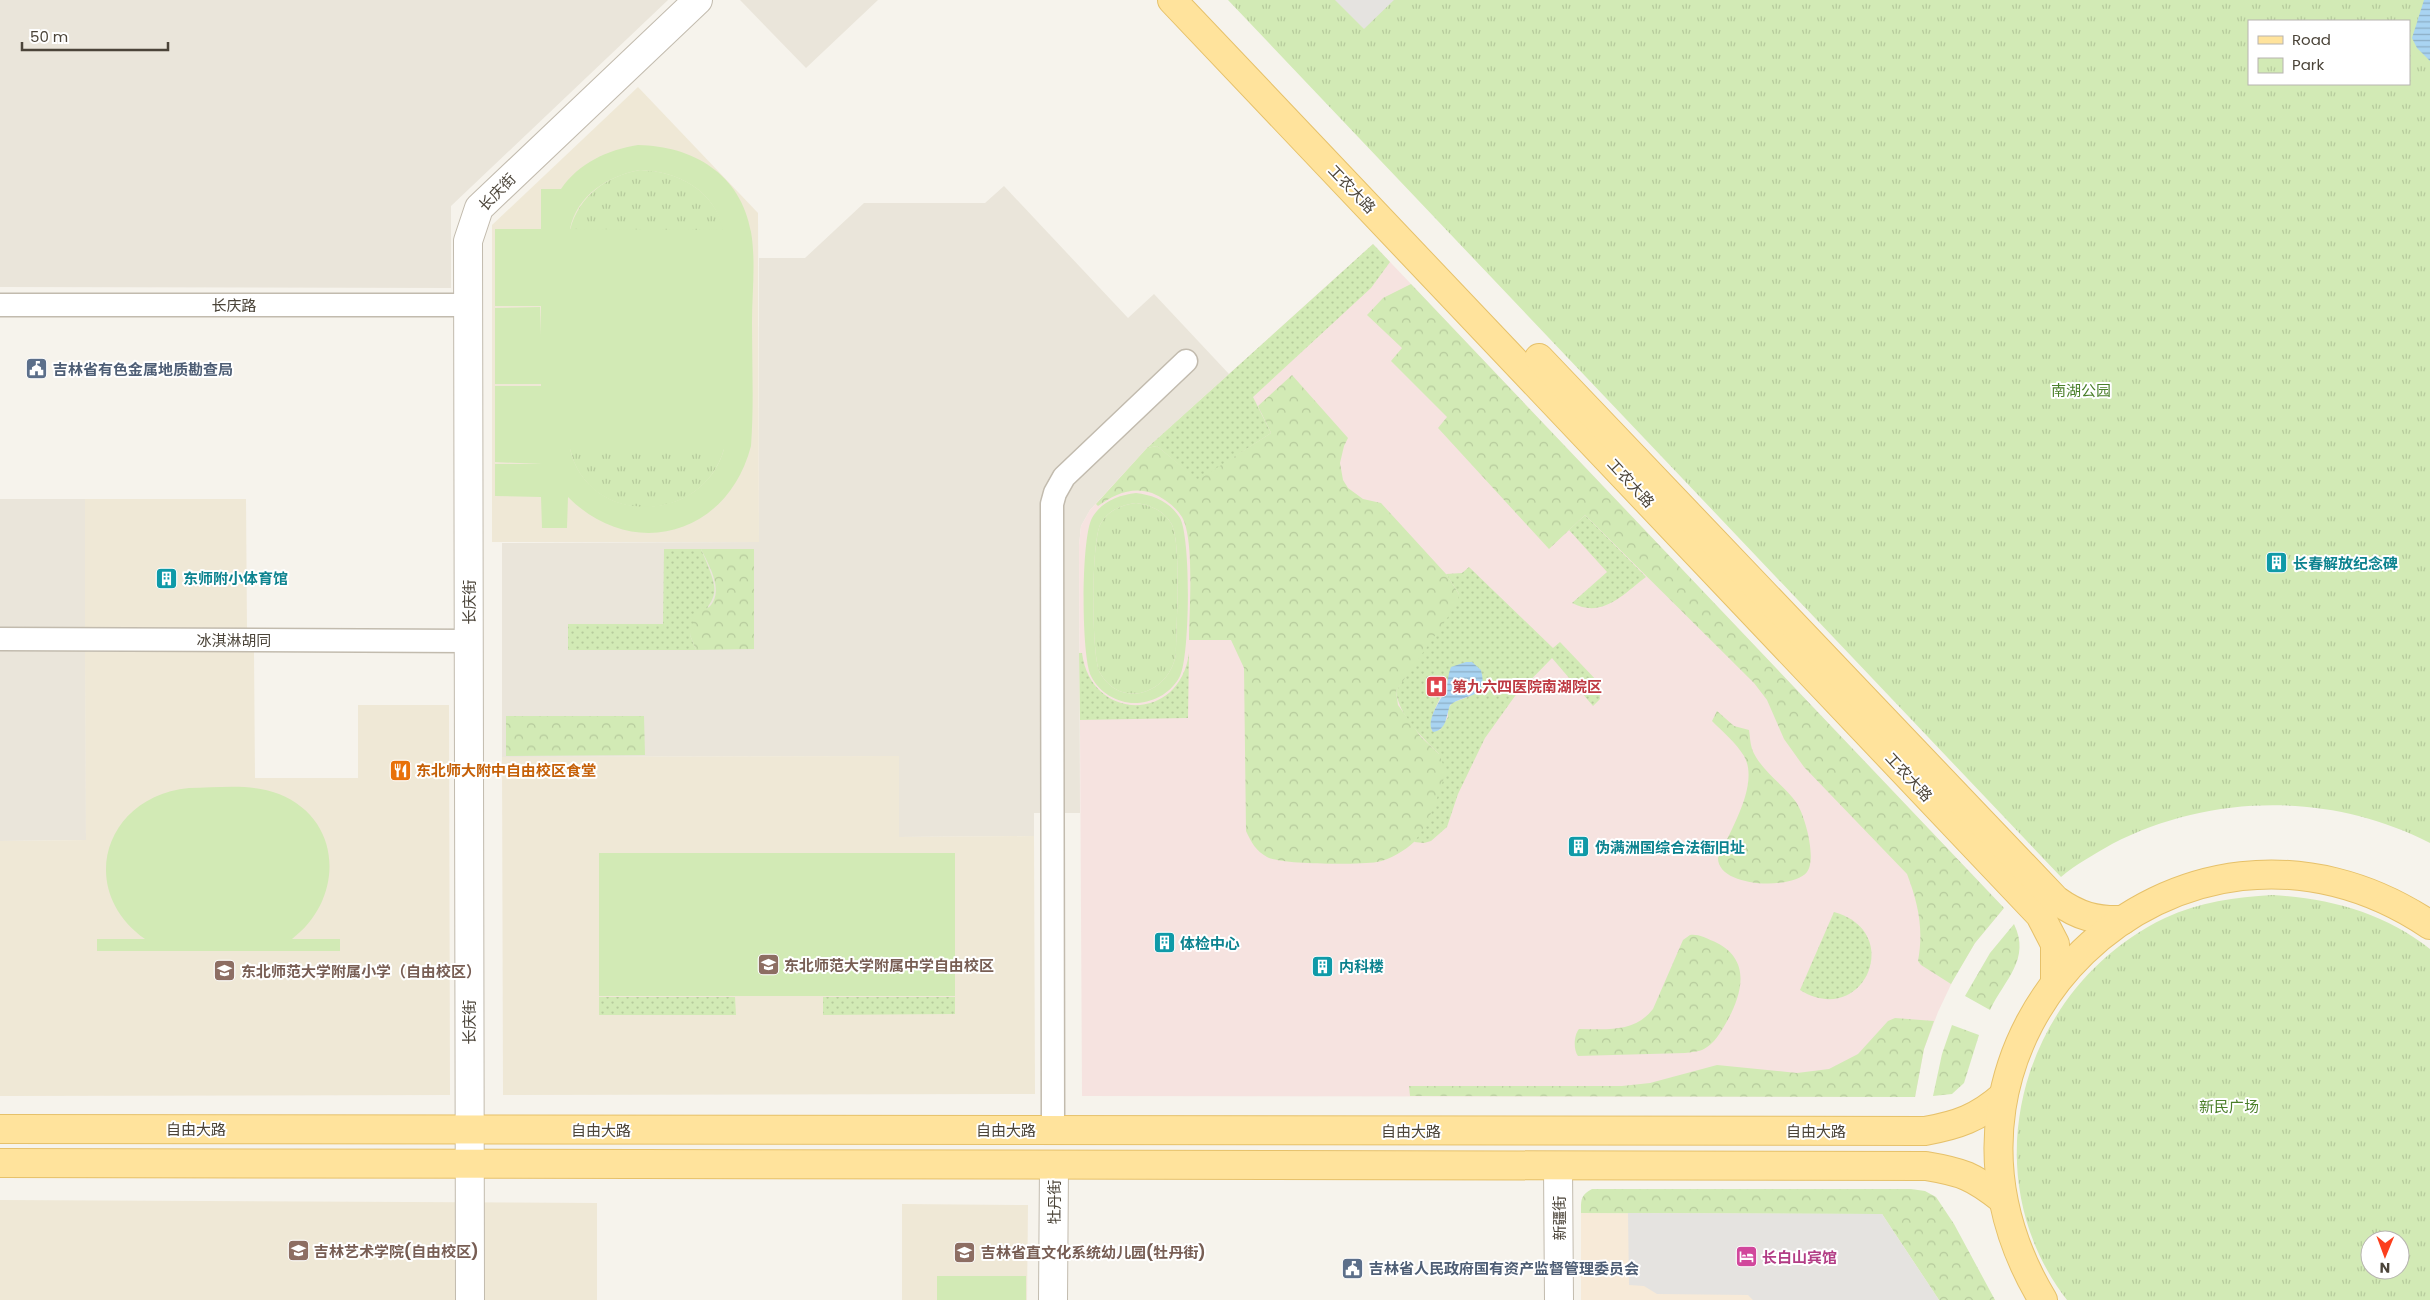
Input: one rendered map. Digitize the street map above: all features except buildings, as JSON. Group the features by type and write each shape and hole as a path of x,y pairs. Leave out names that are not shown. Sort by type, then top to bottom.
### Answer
{"main road":[{"name":"工农大路","path":"1172,0 2040,915 2055,944 2057,960 2055,982"},
{"name":"工农大路","path":"1197,0 2056,900 2084,917 2101,921 2123,920"},
{"path":"2043,1300 2017,1251 2002,1199 1998,1163 1998,1133 2003,1096 2018,1045 2031,1018 2055,982 2085,949 2123,920 2158,900 2214,882 2272,875 2302,877 2359,889 2386,900 2430,925"},
{"name":"自由大路","path":"0,1129 1925,1131 1968,1120 1986,1111 2003,1096"},
{"path":"0,1163 1926,1166 1959,1171 1979,1180 2002,1199"}],"street":[{"name":"长庆街","path":"470,1300 468,241 479,208 698,0"},
{"name":"长庆路","path":"0,305 468,305"},
{"path":"1053,1130 1052,504 1054,493 1064,477 1186,362"},
{"name":"冰淇淋胡同","path":"0,639 469,641"},
{"name":"牡丹街","path":"1053,1300 1054,1165"},
{"name":"新疆街","path":"1558,1166 1558,1300"}],"shaded area":[{"path":"0,0 668,0 451,206 451,288 0,287"},
{"path":"740,0 878,0 806,68"},
{"path":"1335,0 1394,0 1364,29"},
{"path":"638,87 758,213 759,542 492,542 492,225"},
{"path":"1004,186 1128,318 1154,294 1229,374 1147,448 1090,510 1081,526 1079,545 1080,813 1034,813 1034,836 899,837 899,756 502,757 502,543 759,542 759,258 805,258 864,203 985,203"},
{"name":"第九六四医院南湖院区","path":"1373,244 2004,908 1975,943 1955,976 1938,1012 1924,1049 1915,1097 1082,1096 1079,545 1081,526 1090,510 1147,448"},
{"path":"0,499 85,499 86,840 0,841"},
{"path":"85,499 246,499 247,628 85,628"},
{"name":"东北师范大学附属小学（自由校区）","path":"85,652 254,652 255,778 358,778 358,705 449,705 450,1095 0,1096 0,841 86,840"},
{"name":"东北师范大学附属中学自由校区","path":"899,756 899,837 1034,836 1035,1094 503,1095 502,757"},
{"name":"吉林艺术学院(自由校区)","path":"0,1200 597,1203 597,1300 0,1300"},
{"name":"吉林省直文化系统幼儿园(牡丹街)","path":"902,1204 1028,1205 1027,1300 902,1300"},
{"name":"长白山宾馆","path":"1581,1213 1882,1214 1939,1300 1581,1300"},
{"name":"长白山宾馆","path":"1628,1213 1882,1214 1939,1300 1753,1300 1748,1295 1657,1294 1644,1286 1629,1285"}],"green space":[{"name":"南湖公园","path":"1228,0 2430,0 2430,843 2392,826 2352,814 2312,807 2271,805 2230,808 2190,815 2150,827 2112,844 2079,863 2061,877"},
{"path":"638,145 677,151 695,158 711,167 725,179 737,194 746,212 751,232 754,266 752,323 753,400 751,446 739,476 722,501 700,518 675,529 648,533 621,529 594,517 568,497 567,528 542,528 541,497 495,496 495,464 542,464 495,462 495,386 541,386 541,384 495,384 495,308 540,307 541,335 541,306 495,306 495,229 541,229 541,189 561,189 576,172 595,159 615,150","holes":["640,170 667,174 692,185 712,204 719,216 723,230 570,229 579,206 596,189 617,177","570,449 724,449 712,474 694,492 671,503 646,507 621,503 599,493 581,475"]},
{"path":"640,170 668,174 692,185 712,204 724,230 570,230 580,207 596,189 616,177"},
{"path":"1373,244 1390,262 1371,288 1253,397 1271,433 1198,481 1157,446 1147,448"},
{"path":"1411,284 2004,908 1975,943 1951,984 1921,965 1918,961 1920,949 1919,916 1907,874 1804,767 1784,739 1767,700 1754,683 1585,515 1549,549 1438,428 1447,417 1391,361 1402,348 1367,315 1383,298"},
{"path":"1292,375 1348,438 1340,463 1343,480 1348,488 1363,499 1381,503 1446,574 1459,594 1457,604 1396,691 1398,705 1421,737 1439,754 1446,772 1429,818 1414,842 1397,854 1377,862 1338,864 1287,862 1267,857 1254,846 1246,831 1244,668 1231,640 1189,640 1190,558 1189,542 1182,517 1165,500 1145,491 1124,492 1098,506 1096,504 1147,448 1157,446 1198,480 1271,433 1258,406"},
{"path":"570,449 724,449 712,474 694,492 671,503 646,507 621,504 599,493 581,475"},
{"path":"1136,493 1161,500 1176,512 1180,518 1184,530 1186,548 1188,597 1186,646 1180,676 1177,682 1162,695 1150,701 1137,703 1123,702 1110,696 1099,688 1091,676 1085,646 1084,622 1084,572 1088,530 1092,518 1100,508 1111,500","holes":["1136,503 1156,509 1168,518 1174,533 1177,565 1176,653 1172,667 1165,678 1156,686 1144,692 1132,694 1120,691 1109,685 1100,673 1097,663 1093,598 1095,551 1101,523 1108,515 1120,507"]},
{"path":"1136,503 1156,509 1168,518 1174,533 1177,565 1176,653 1172,667 1165,678 1156,686 1144,692 1132,694 1120,691 1109,685 1100,673 1095,645 1093,598 1095,551 1101,523 1116,509"},
{"path":"1585,515 1646,577 1621,597 1603,606 1593,608 1572,603 1607,572 1569,530"},
{"path":"664,549 701,549 712,578 714,595 690,635 696,650 568,650 568,624 663,624"},
{"path":"701,549 754,549 754,649 696,650 690,635 694,615 711,605 715,599 716,592 714,577"},
{"path":"1469,567 1553,648 1560,642 1599,683 1600,699 1593,706 1552,658 1515,696 1485,738 1458,794 1447,827 1431,841 1424,843 1414,842 1432,809 1439,754 1418,733 1406,717 1401,709 1396,691 1459,594 1446,574 1462,573","holes":["1482,674 1482,681 1477,691 1469,697 1452,703 1448,709 1448,717 1440,730 1432,731 1431,725 1434,711 1448,679"]},
{"path":"1079,653 1082,653 1089,676 1101,692 1117,702 1136,705 1154,702 1170,692 1182,676 1189,653 1188,718 1080,720"},
{"path":"1717,711 1734,726 1749,730 1751,747 1760,764 1791,795 1799,808 1809,837 1811,857 1807,872 1799,878 1787,882 1757,883 1730,875 1721,868 1718,858 1742,807 1748,780 1748,767 1741,751 1712,721"},
{"path":"506,716 644,716 645,755 506,756"},
{"path":"189,788 258,788 279,794 300,806 316,822 325,841 329,862 328,883 321,904 309,923 292,939 340,939 340,951 97,951 97,939 145,939 123,918 111,895 106,871 109,848 120,826 137,808 160,795"},
{"path":"599,853 955,853 955,996 599,996"},
{"name":"新民广场","path":"2272,895 2335,904 2375,917 2394,926 2413,936 2430,949 2430,1300 2067,1300 2037,1250 2021,1196 2017,1141 2026,1086 2045,1035 2076,988 2116,949 2165,918 2178,912 2204,904"},
{"path":"1834,912 1856,923 1868,938 1871,956 1868,973 1857,988 1842,997 1823,999 1800,990"},
{"path":"2014,924 2020,948 2018,958 2014,969 1990,1010 1965,996 1990,953"},
{"path":"1690,935 1702,936 1725,948 1734,957 1739,967 1740,988 1737,1000 1726,1023 1714,1041 1702,1050 1685,1053 1578,1056 1575,1050 1575,1042 1579,1029 1620,1028 1629,1026 1646,1017 1653,1009 1683,940"},
{"path":"599,997 735,997 736,1015 599,1015"},
{"path":"823,997 955,997 955,1014 823,1015"},
{"path":"1895,1018 1934,1021 1924,1049 1915,1097 1410,1096 1409,1086 1622,1086 1650,1083 1717,1065 1797,1073 1829,1069 1858,1054 1888,1021"},
{"path":"1952,1025 1979,1035 1964,1083 1952,1094 1933,1096 1942,1054"},
{"path":"1592,1189 1911,1189 1925,1191 1936,1197 1954,1224 1995,1300 1939,1300 1882,1214 1581,1213 1582,1199"},
{"path":"937,1276 1026,1276 1026,1300 937,1300"}],"water":[{"path":"2424,0 2430,0 2430,61 2417,48 2412,38"},
{"path":"1472,662 1481,670 1482,686 1474,694 1450,705 1443,725 1438,731 1433,732 1431,727 1432,717 1445,691 1451,667"}],"place":[{"name":"吉林省有色金属地质勘查局","path":"37,369"},
{"name":"长春解放纪念碑","path":"2277,563"},
{"name":"东师附小体育馆","path":"167,578"},
{"name":"第九六四医院南湖院区","path":"1436,686"},
{"name":"东北师大附中自由校区食堂","path":"400,770"},
{"name":"伪满洲国综合法衙旧址","path":"1579,847"},
{"name":"体检中心","path":"1164,943"},
{"name":"东北师范大学附属中学自由校区","path":"768,965"},
{"name":"内科楼","path":"1323,966"},
{"name":"东北师范大学附属小学（自由校区）","path":"225,971"},
{"name":"吉林艺术学院(自由校区)","path":"298,1251"},
{"name":"吉林省直文化系统幼儿园(牡丹街)","path":"965,1252"},
{"name":"长白山宾馆","path":"1746,1257"},
{"name":"吉林省人民政府国有资产监督管理委员会","path":"1353,1268"}]}
